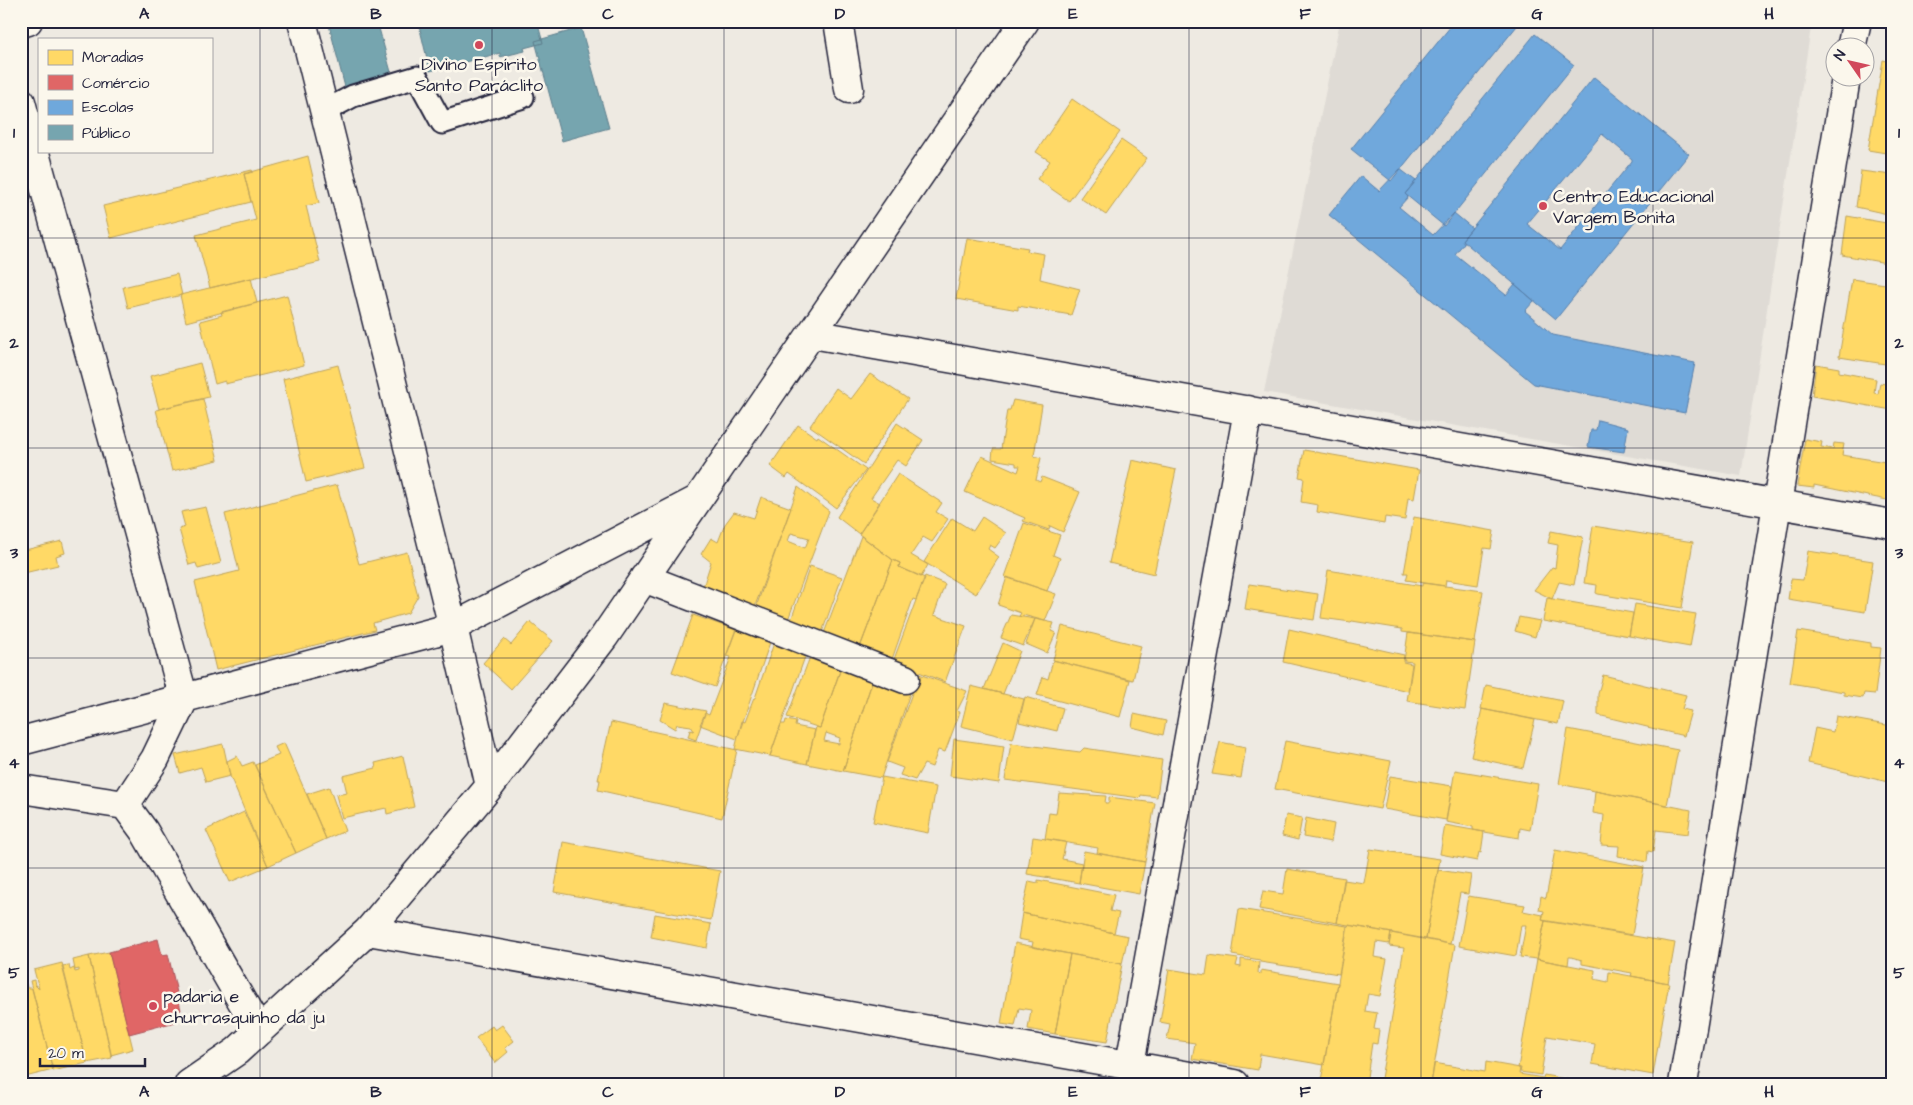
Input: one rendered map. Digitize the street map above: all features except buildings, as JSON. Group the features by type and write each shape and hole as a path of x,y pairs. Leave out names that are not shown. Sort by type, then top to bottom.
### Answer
{"street":[{"path":"21,23 28,21"},
{"path":"302,21 453,627 490,786"},
{"path":"838,21 849,89"},
{"path":"189,1084 237,1051 368,931 490,786 604,636 1025,21"},
{"path":"1853,38 1856,21"},
{"path":"1683,1084 1779,504 1844,88"},
{"path":"21,102 184,700 155,760 125,805"},
{"path":"812,334 1892,524"},
{"path":"1130,1064 1248,410"},
{"path":"21,741 184,700 453,627 698,499"},
{"path":"644,578 905,679"},
{"path":"21,789 125,805 144,831 259,1031"},
{"path":"368,931 1235,1084"}],"lane":[{"path":"325,112 353,96 417,77 442,123 523,96"}],"shaded area":[{"name":"Centro Educacional Vargem Bonita","path":"1340,21 1812,21 1741,476 1264,392"}],"place":[{"name":"Divino Espírito Santo Paráclito","path":"479,45"},
{"name":"Centro Educacional Vargem Bonita","path":"1543,206"},
{"name":"padaria e churrasquinho da ju","path":"153,1006"}]}
